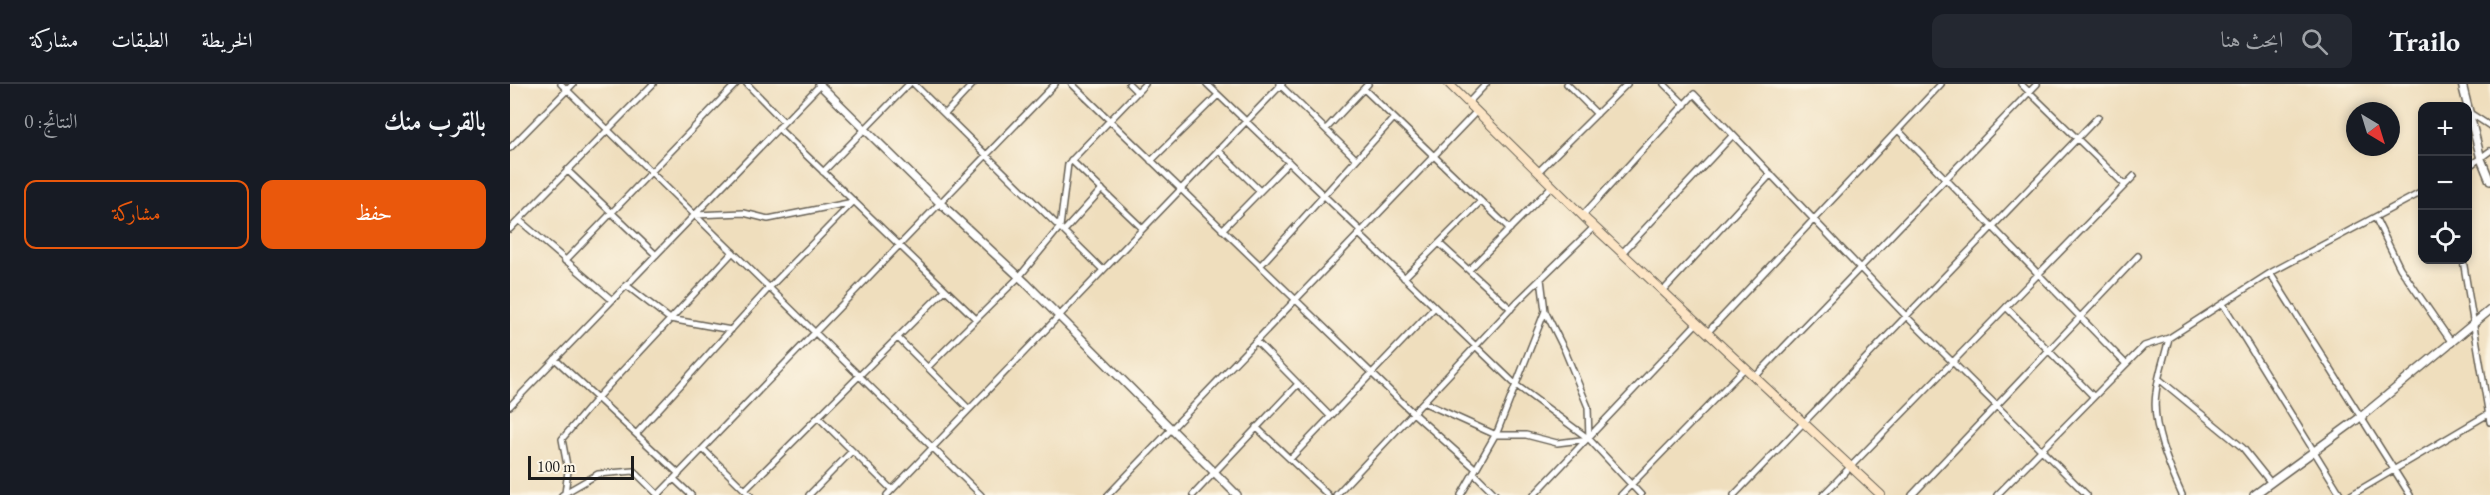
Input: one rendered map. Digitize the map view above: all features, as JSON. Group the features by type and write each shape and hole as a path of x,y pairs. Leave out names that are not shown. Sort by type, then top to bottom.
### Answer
{"main road":[{"path":"1449,84 1594,227 1881,495"}],"street":[{"path":"561,84 981,495"},
{"path":"510,148 573,84"},
{"path":"510,229 652,84"},
{"path":"747,84 784,122"},
{"path":"510,406 820,84 940,203 1019,277 1237,495"},
{"path":"823,172 909,84"},
{"path":"914,84 1102,269"},
{"path":"945,114 973,84"},
{"path":"564,494 598,474 634,471 658,495 1054,84"},
{"path":"1072,84 1475,471 1496,495"},
{"path":"1129,84 1137,92"},
{"path":"1062,229 1064,182 1068,164 1145,84"},
{"path":"1207,84 1324,195 1404,278 1516,385 1589,439 1641,495"},
{"path":"819,418 889,493 1281,84 1356,159"},
{"path":"1326,129 1368,84"},
{"path":"1468,103 1486,84"},
{"path":"1567,84 1597,114"},
{"path":"1538,172 1627,84"},
{"path":"1664,84 1685,105"},
{"path":"1707,333 1941,84"},
{"path":"2021,84 2125,186"},
{"path":"1755,377 2037,84"},
{"path":"2462,84 2467,102"},
{"path":"566,261 734,85"},
{"path":"1364,89 1510,229"},
{"path":"1583,215 1694,94 1906,316 2087,495"},
{"path":"1151,161 1218,95"},
{"path":"1108,495 1477,111"},
{"path":"2472,114 2490,126"},
{"path":"1734,495 2098,117"},
{"path":"1260,266 1394,118"},
{"path":"2472,121 2481,159 2490,181"},
{"path":"778,128 898,247 976,319"},
{"path":"1898,130 2126,363"},
{"path":"1622,253 1733,135"},
{"path":"1218,150 1260,191"},
{"path":"2472,165 2490,151"},
{"path":"1071,160 1142,228"},
{"path":"1222,230 1289,162"},
{"path":"567,170 656,255"},
{"path":"1663,291 1771,174"},
{"path":"1823,495 2134,176"},
{"path":"1469,270 1552,186"},
{"path":"928,367 1019,277 1102,189"},
{"path":"1997,495 2144,346 2169,338 2270,273 2418,194"},
{"path":"1404,278 1481,201"},
{"path":"695,214 744,213 768,219 853,202"},
{"path":"636,434 769,288 853,202"},
{"path":"2375,217 2400,268 2452,343"},
{"path":"519,220 612,300"},
{"path":"1336,495 1511,309 1594,227"},
{"path":"1439,243 1511,309"},
{"path":"564,494 568,471 562,439 597,398 733,252"},
{"path":"1912,495 2138,256"},
{"path":"2464,264 2490,422"},
{"path":"2270,273 2410,495"},
{"path":"1540,279 1545,311 1565,351 1588,407 1589,439"},
{"path":"626,285 670,319 730,330"},
{"path":"703,449 747,493 945,290"},
{"path":"2223,304 2316,450 2341,495"},
{"path":"1290,459 1435,307"},
{"path":"2006,307 2093,396"},
{"path":"2254,495 2362,416 2490,310"},
{"path":"1461,495 1496,435 1545,311"},
{"path":"1534,495 1697,323"},
{"path":"898,338 969,409"},
{"path":"2169,338 2155,394 2156,419 2182,495"},
{"path":"1256,341 1330,416"},
{"path":"555,359 636,434 676,476 690,495"},
{"path":"1622,495 1745,368"},
{"path":"2159,380 2243,448 2271,483"},
{"path":"1193,495 1298,384"},
{"path":"1425,403 1496,435 1526,435 1557,443 1589,439"},
{"path":"2351,495 2396,471 2489,413"},
{"path":"1257,427 1328,495"},
{"path":"809,495 852,451"}]}
